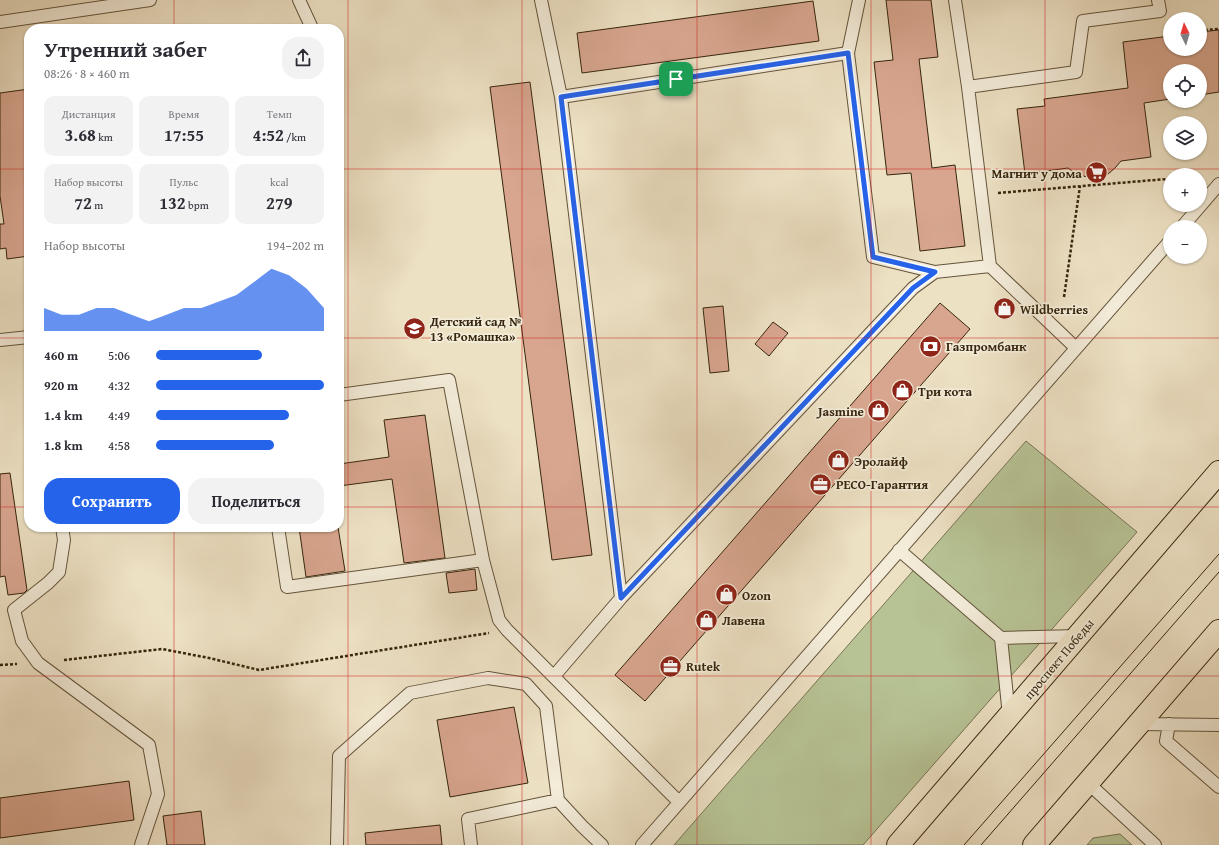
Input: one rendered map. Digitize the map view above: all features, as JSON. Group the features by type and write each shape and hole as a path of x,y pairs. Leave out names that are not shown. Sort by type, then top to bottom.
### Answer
{"main road":[{"name":"проспект Победы","path":"898,845 1219,472"},
{"path":"1034,845 1219,632"}],"lane":[{"path":"0,22 150,0"},
{"path":"299,0 309,24"},
{"path":"541,0 561,97 621,598"},
{"path":"859,0 848,53 873,257 935,272 990,266"},
{"path":"955,0 968,87 990,266 1076,348"},
{"path":"968,87 1076,72 1083,21 1160,11 1158,0"},
{"path":"561,97 848,53"},
{"path":"1188,220 1219,184"},
{"path":"642,845 1163,248"},
{"path":"554,676 621,598 913,288 935,272"},
{"path":"0,340 24,338"},
{"path":"344,394 449,380 483,560 499,620 507,630 680,802"},
{"path":"63,532 64,540 59,572 48,583 14,610 22,641 38,663 149,745 158,794 141,845"},
{"path":"279,532 287,588 483,560"},
{"path":"899,550 1001,638 1078,636"},
{"path":"1001,638 1009,717"},
{"path":"337,845 339,756 410,693 488,678 526,684 546,706 558,800 602,845"},
{"path":"1140,724 1219,725"},
{"path":"1169,724 1166,741 1219,787"},
{"path":"1088,783 1155,845"},
{"path":"471,845 468,819 558,800"}],"path":[{"path":"1207,30 1219,29"},
{"path":"982,195 1163,179"},
{"path":"1064,297 1080,186"},
{"path":"38,663 162,649 259,670 507,630"}],"green space":[{"path":"1026,441 1137,532 863,845 674,845"},
{"path":"1120,834 1132,845 1087,845 1093,838"}],"building":[{"path":"886,0 931,0 938,57 919,59 932,168 955,165 965,246 920,251 911,173 887,175 874,62 893,60"},
{"path":"813,1 819,41 582,73 577,33"},
{"path":"1219,30 1219,92 1207,94 1207,64 1163,64 1163,100 1144,103 1151,157 1121,161 1108,174 1100,177 1092,178 1083,176 1068,168 1025,174 1017,109 1045,106 1044,99 1128,88 1123,42 1163,37 1163,56 1207,56 1207,31"},
{"path":"530,82 592,555 552,560 490,87"},
{"path":"24,90 24,257 7,259 6,248 0,249 0,224 4,224 0,196 0,93"},
{"path":"940,303 970,329 645,701 615,675"},
{"path":"723,306 729,371 710,373 703,308"},
{"path":"773,322 788,333 769,356 755,344"},
{"path":"425,415 445,558 404,563 392,479 344,485 344,463 389,457 384,420"},
{"path":"10,473 27,590 24,593 8,595 5,576 0,577 0,474"},
{"path":"300,532 339,532 345,571 306,577"},
{"path":"475,569 477,590 449,593 446,573"},
{"path":"514,707 528,783 450,797 437,720"},
{"path":"129,781 134,820 0,838 0,798"},
{"path":"201,811 205,845 167,845 163,816"},
{"path":"440,825 442,845 366,845 365,833"}],"tram line":[{"path":"964,845 1219,554"},
{"path":"981,845 1219,572"}],"place":[{"name":"Магнит у дома","path":"1097,173"},
{"name":"Wildberries","path":"1005,309"},
{"name":"Детский сад № 13 «Ромашка»","path":"414,328"},
{"name":"Газпромбанк","path":"931,346"},
{"name":"Три кота","path":"903,391"},
{"name":"Jasmine","path":"879,411"},
{"name":"Эролайф","path":"838,461"},
{"name":"РЕСО-Гарантия","path":"820,484"},
{"name":"Ozon","path":"727,595"},
{"name":"Лавена","path":"707,620"},
{"name":"Rutek","path":"671,666"}],"route":[{"path":"848,53 873,257 935,272 913,288 621,598 561,97 676,79 848,53"}]}
